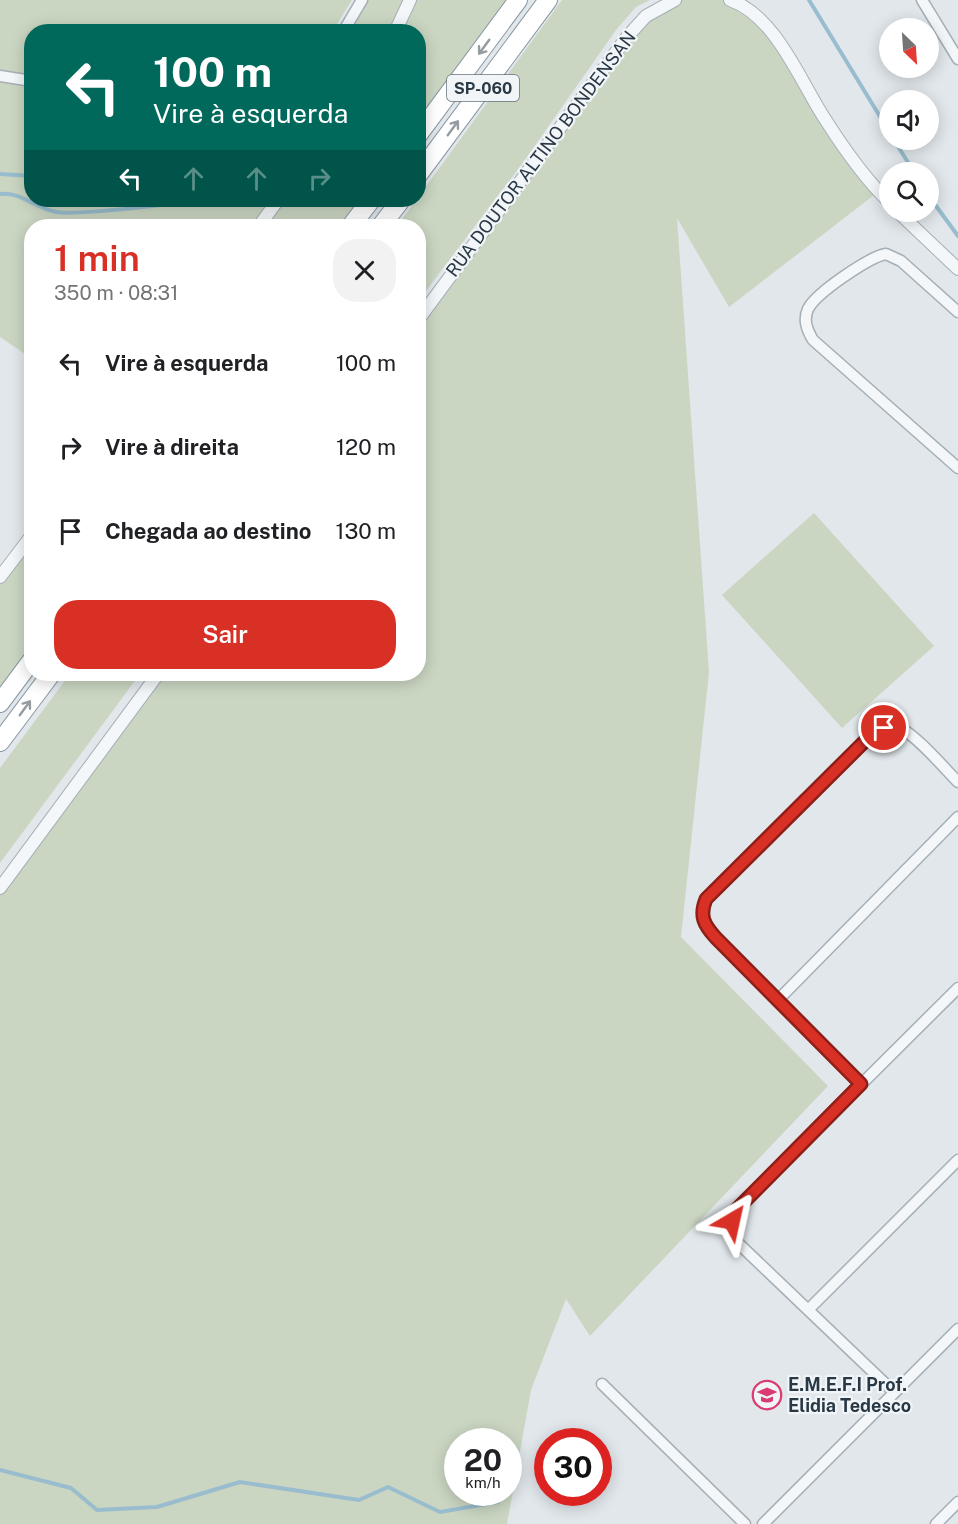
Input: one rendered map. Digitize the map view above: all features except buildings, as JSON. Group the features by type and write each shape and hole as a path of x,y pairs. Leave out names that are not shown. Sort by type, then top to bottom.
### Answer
{"highway":[{"name":"SP-060","path":"426,124 518,0"},
{"name":"SP-060","path":"426,164 548,0"},
{"path":"356,219 366,207"},
{"path":"0,703 24,671"},
{"path":"0,742 46,681"}],"street":[{"path":"348,24 362,0"},
{"path":"399,24 410,0"},
{"name":"RUA DOUTOR ALTINO BONDENSAN","path":"426,309 627,38 646,16 675,0"},
{"path":"730,0 750,9 772,32 826,120 858,167 879,191"},
{"path":"922,0 958,59"},
{"path":"0,76 24,80"},
{"path":"909,222 958,268"},
{"path":"958,312 894,256 878,256 816,299 808,309 806,321 807,330 813,340 958,468"},
{"path":"0,577 24,546"},
{"path":"0,888 153,681"},
{"path":"861,1084 709,930 703,920 702,910 706,899 870,736 884,728 898,727 910,735 958,782"},
{"path":"778,1000 958,817"},
{"path":"894,1392 738,1243 732,1232 732,1221 737,1209 958,988"},
{"path":"808,1310 958,1160"},
{"path":"763,1524 958,1329"},
{"path":"602,1384 745,1524"},
{"path":"936,1524 958,1502"}],"green space":[{"path":"0,0 352,0 337,24 24,24 24,207 272,207 262,219 24,219 24,353 0,337"},
{"path":"362,0 518,0 426,125 426,24 348,24"},
{"path":"562,0 650,0 636,7 616,30 522,164 426,291 426,219 402,219 411,207 426,207 426,186"},
{"path":"675,0 730,0 750,9 878,192 729,307 677,218 709,672 681,937 828,1086 590,1336 566,1299 531,1390 522,1440 522,1428 444,1428 444,1506 510,1506 507,1524 0,1524 0,884 153,681 426,681 426,319 534,175 529,170 627,37"},
{"path":"273,207 366,207 356,219 264,219"},
{"path":"814,513 934,646 842,728 722,595"},
{"path":"24,544 24,670 0,703 0,577"},
{"path":"65,681 135,681 0,863 0,768"}],"waterway":[{"path":"809,0 879,115"},
{"path":"900,150 908,162"},
{"path":"0,174 24,176"},
{"path":"0,194 15,195 24,199"},
{"path":"42,207 66,213 141,207"},
{"path":"939,210 958,236"},
{"path":"0,1470 71,1488 97,1510 157,1507 240,1482 359,1500 388,1487 440,1512 475,1506"}],"place":[{"name":"E.M.E.F.I Prof. Elidia Tedesco","path":"767,1395"}],"route":[{"path":"732,1221 737,1209 861,1084 716,938 703,920 702,910 706,899 870,736 884,728"}]}
